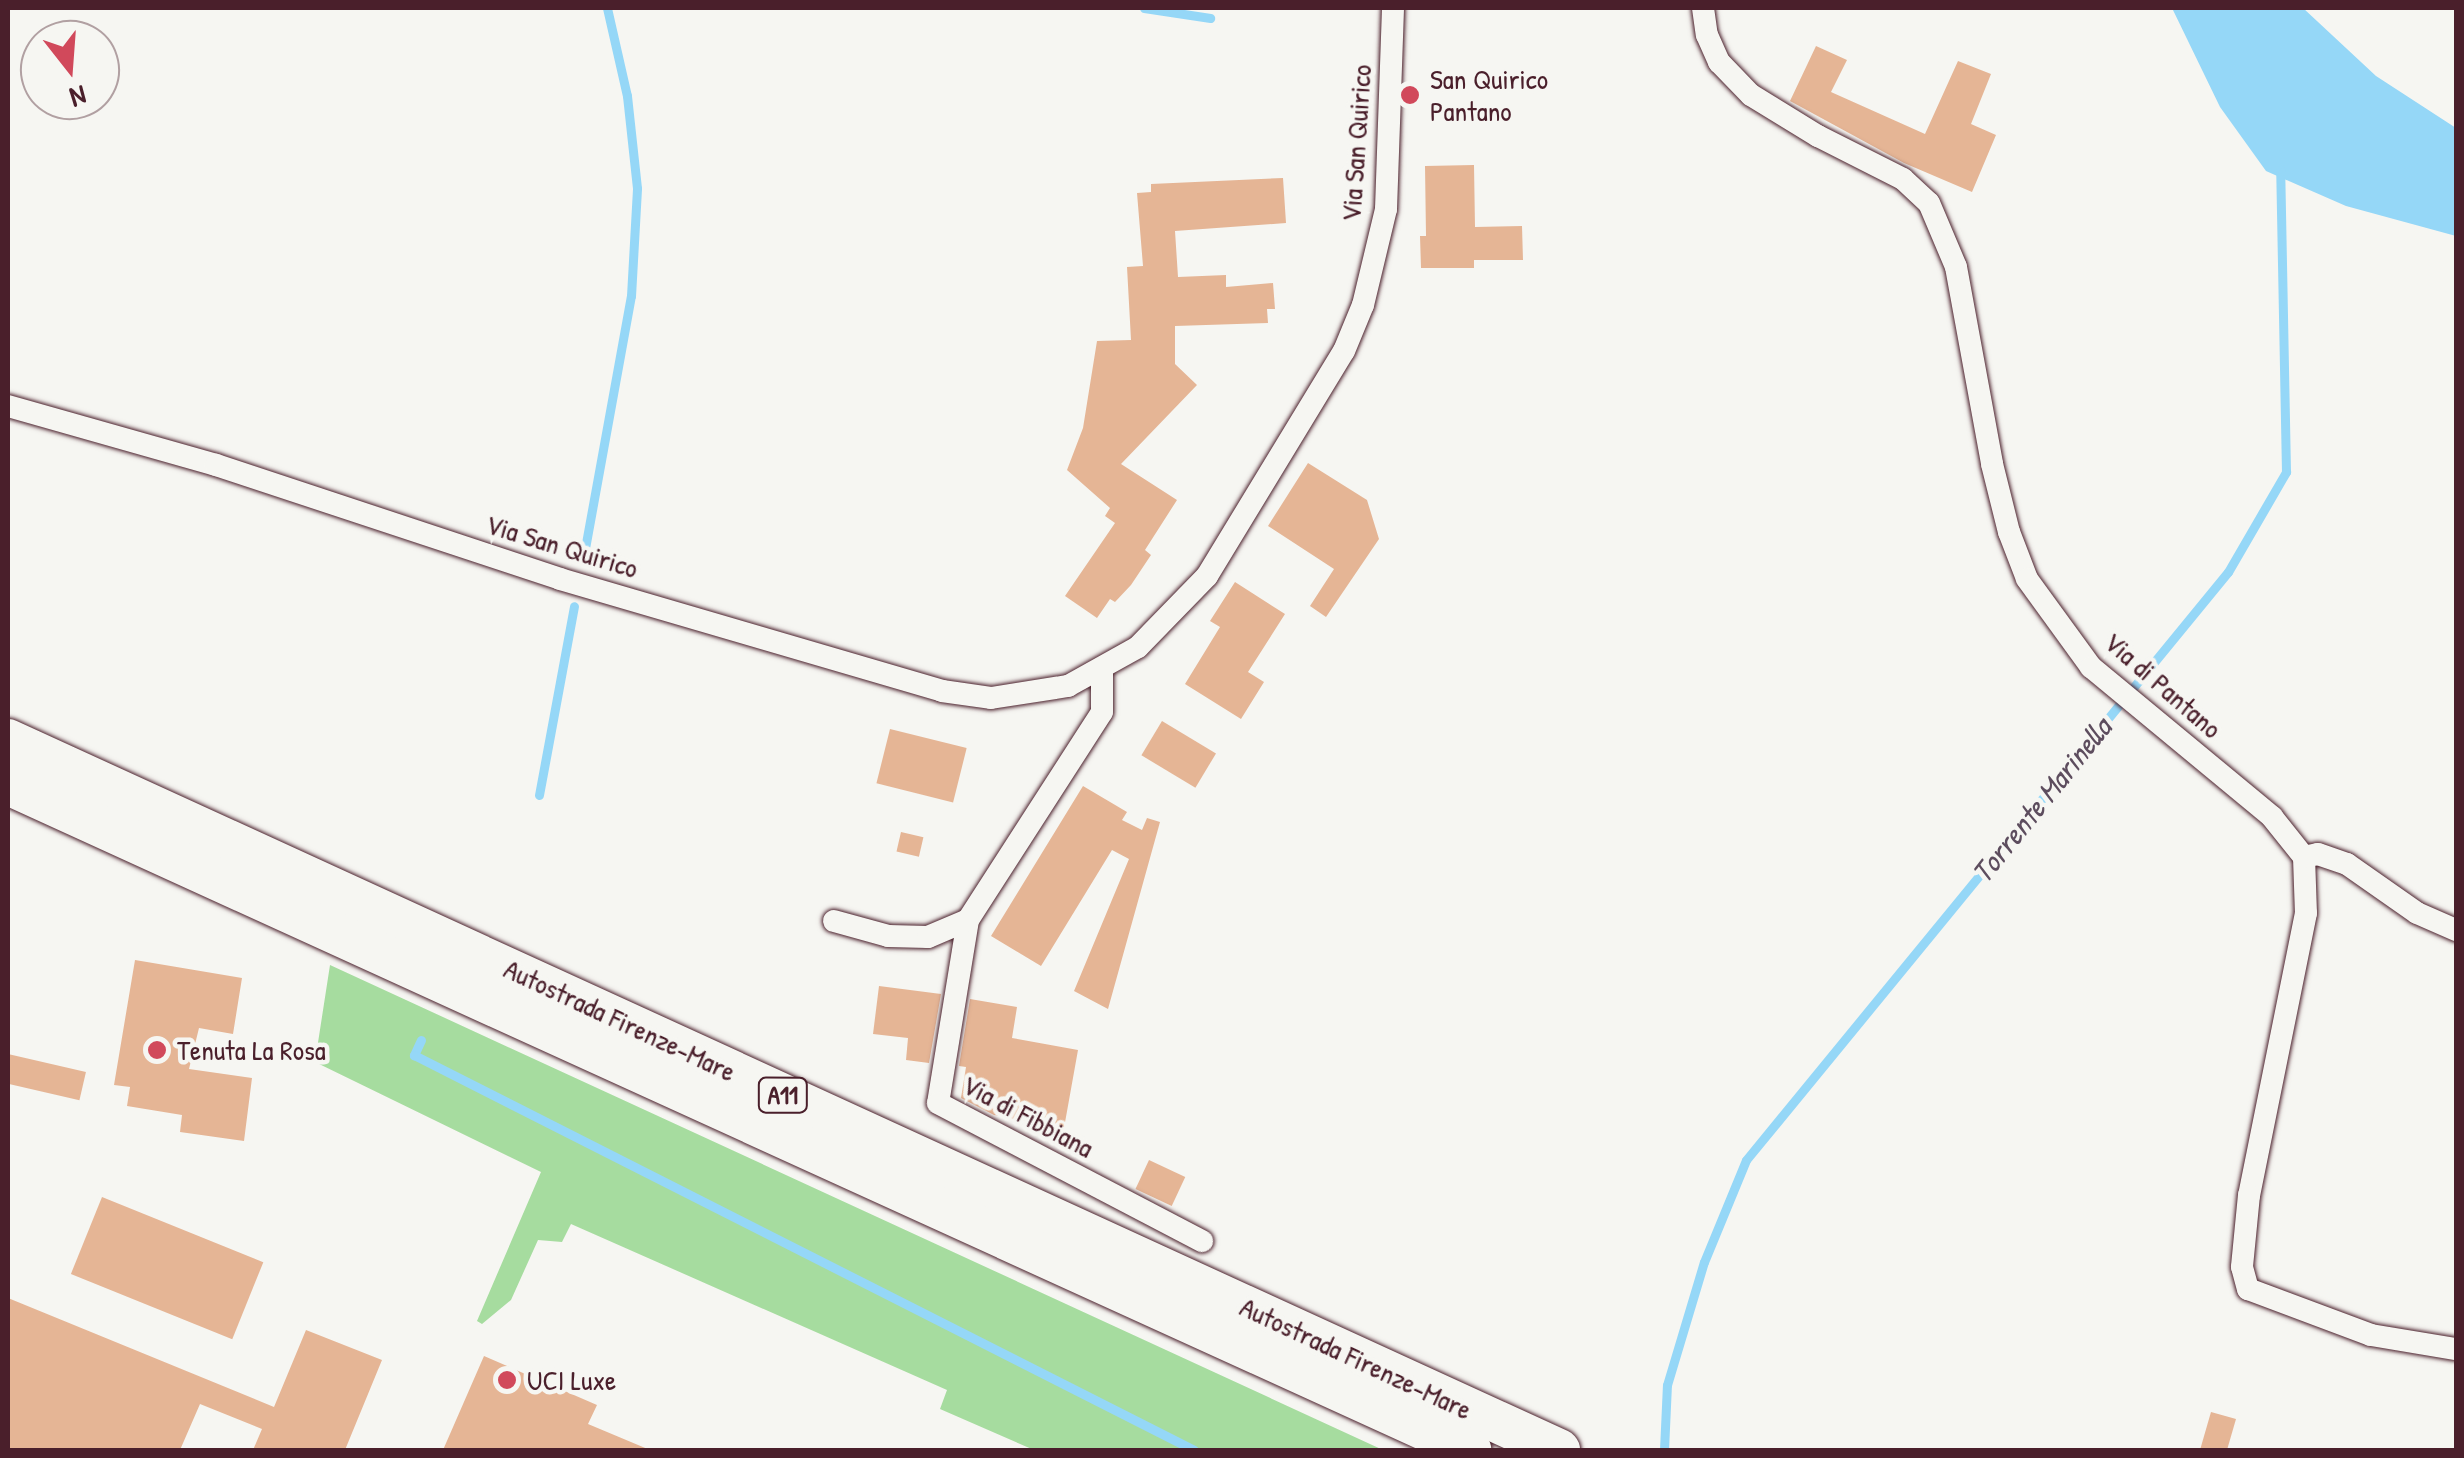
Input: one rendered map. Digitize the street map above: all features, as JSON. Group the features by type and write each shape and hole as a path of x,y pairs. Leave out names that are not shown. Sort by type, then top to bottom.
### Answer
{"highway":[{"name":"Autostrada Firenze-Mare","path":"8,740 1559,1450"},
{"name":"Autostrada Firenze-Mare","path":"8,784 1470,1450"}],"street":[{"name":"Via San Quirico","path":"8,406 216,466 560,578 942,691 992,698 1026,696 1068,686 1138,647 1206,576 1344,351 1363,305 1386,209 1393,8"},
{"name":"Via di Pantano","path":"1703,8 1707,35 1719,62 1751,96 1818,136 1904,179 1929,203 1956,267 2009,532 2028,579 2091,667 2272,818 2304,856"},
{"path":"834,921 888,936 928,937 968,920 1102,712 1102,670"},
{"path":"2456,930 2417,913 2346,864 2318,854 2304,856 2306,912 2248,1195 2242,1278 2248,1289 2262,1296 2370,1335 2456,1349"},
{"name":"Via di Fibbiana","path":"968,920 938,1103 1202,1241"}],"green space":[{"path":"330,965 1383,1450 1034,1450 940,1409 947,1390 571,1224 562,1242 538,1240 511,1300 482,1324 477,1321 541,1172 315,1062"}],"water":[{"path":"2172,8 2303,8 2376,76 2456,128 2456,236 2346,206 2266,171 2220,107"}],"building":[{"path":"1816,46 1847,60 1831,92 1925,134 1958,61 1991,74 1971,124 1996,135 1972,192 1904,163 1790,101"},
{"path":"1474,165 1475,227 1522,226 1523,260 1474,260 1474,268 1421,268 1420,236 1426,236 1425,166"},
{"path":"1283,178 1286,223 1175,231 1178,277 1226,275 1226,287 1273,283 1275,309 1267,309 1268,323 1175,326 1175,364 1197,385 1121,464 1177,500 1145,550 1151,555 1131,585 1115,602 1110,599 1097,618 1065,596 1115,523 1105,516 1110,508 1067,470 1083,428 1097,341 1131,340 1127,267 1143,266 1137,193 1151,192 1151,184"},
{"path":"1308,463 1367,500 1379,539 1326,617 1310,606 1334,569 1268,526"},
{"path":"1235,582 1285,614 1248,672 1264,682 1241,719 1185,684 1220,627 1210,621"},
{"path":"1162,721 1216,753 1195,788 1141,755"},
{"path":"890,729 967,748 953,802 876,783"},
{"path":"1083,786 1127,812 1122,820 1142,830 1147,818 1160,822 1108,1009 1074,991 1129,859 1112,850 1041,966 991,936"},
{"path":"901,832 923,837 919,857 897,851"},
{"name":"Tenuta La Rosa","path":"135,960 242,978 233,1034 199,1028 189,1069 252,1078 244,1141 180,1132 182,1115 127,1106 130,1087 114,1085"},
{"path":"879,986 941,994 929,1063 906,1060 908,1038 873,1034"},
{"path":"970,999 1017,1007 1012,1038 1078,1050 1064,1128 994,1115 961,1098 966,1067 959,1066"},
{"path":"8,1054 86,1072 79,1100 8,1084"},
{"path":"1149,1160 1185,1177 1172,1206 1135,1189"},
{"path":"102,1197 263,1262 232,1339 71,1274"},
{"path":"8,1298 274,1407 306,1330 382,1360 345,1450 253,1450 262,1429 200,1404 180,1450 8,1450"},
{"name":"UCI Luxe","path":"484,1356 597,1405 588,1424 650,1450 443,1450"},
{"path":"2211,1412 2236,1419 2227,1450 2200,1450"}],"waterway":[{"path":"584,554 631,296 637,188 627,96 607,8"},
{"path":"1144,8 1210,18"},
{"name":"Torrente Marinella","path":"1664,1450 1667,1385 1704,1262 1746,1160 2228,572 2286,472 2280,170"},
{"path":"539,795 574,606"},
{"path":"421,1040 414,1055 1194,1450"}],"place":[{"name":"San Quirico Pantano","path":"1410,95"},
{"name":"Tenuta La Rosa","path":"157,1050"},
{"name":"UCI Luxe","path":"507,1380"}]}
